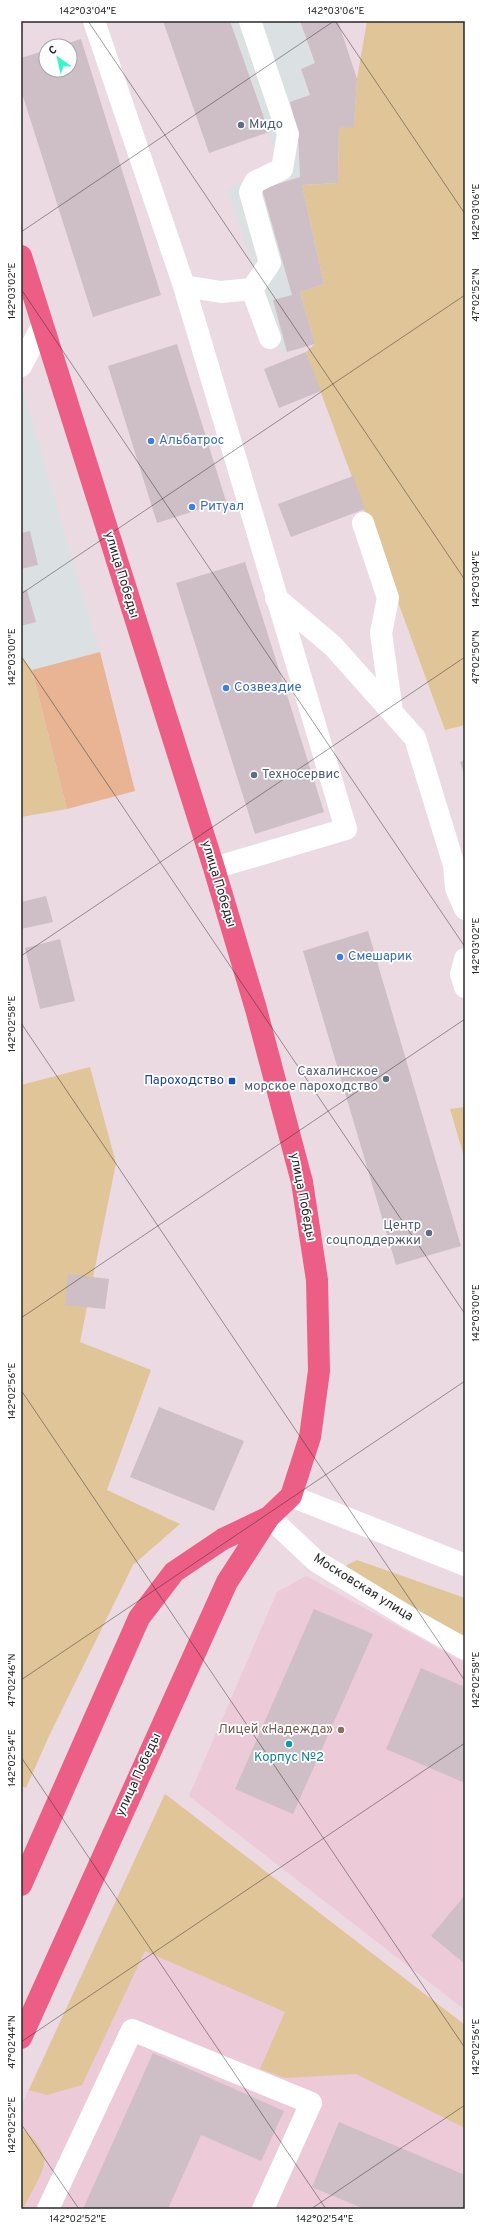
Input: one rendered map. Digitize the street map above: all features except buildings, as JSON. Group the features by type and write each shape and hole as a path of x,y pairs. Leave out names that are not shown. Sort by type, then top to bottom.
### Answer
{"main road":[{"name":"улица Победы","path":"21,256 214,868 256,1009 302,1182 317,1280 319,1371 310,1437 291,1496 269,1517 227,1582 21,2038"},
{"name":"улица Победы","path":"21,1886 139,1618 174,1572 223,1539 269,1517"}],"street":[{"path":"94,21 184,286 346,829 214,868"},
{"path":"250,21 288,134 282,169 255,182 250,192 270,263 252,290"},
{"path":"184,286 221,292 252,290"},
{"path":"252,290 270,338"},
{"path":"21,366 43,324"},
{"path":"363,523 388,598 381,633 392,712"},
{"path":"276,598 333,646 415,738 454,865 456,888 465,909"},
{"path":"465,959 461,974 465,987"},
{"path":"291,1496 465,1565"},
{"name":"Московская улица","path":"269,1517 316,1561 414,1620 465,1648"},
{"path":"48,2209 132,2030 311,2103 263,2209"}],"shaded area":[{"path":"230,21 338,21 357,79 354,127 339,128 338,183 302,185 324,284 300,292 315,344 282,354 226,188 280,168"},
{"path":"367,21 465,21 465,725 445,730 306,352 315,344 300,292 324,284 302,185 338,183 339,128 354,126 357,79"},
{"path":"21,382 100,652 32,670 21,655"},
{"path":"100,652 135,791 67,809 32,670"},
{"path":"21,656 32,670 67,809 21,817"},
{"path":"90,1067 116,1163 80,1342 151,1370 107,1490 180,1524 133,1565 49,1736 26,1788 21,1786 21,1085"},
{"path":"465,1107 465,1160 450,1109"},
{"path":"357,1560 465,1598 465,1637 345,1571 347,1565"},
{"name":"Лицей «Надежда»","path":"306,1576 465,1663 465,2010 189,1796 277,1592"},
{"path":"165,1794 465,2025 465,2209 21,2209 21,2106"},
{"path":"165,1794 465,2025 465,2128 356,2074 285,2078 260,2069 285,2012 145,1951 82,2085 47,2095 29,2090"},
{"path":"21,2129 37,2143 43,2153 44,2158 41,2173 23,2209 21,2209"}],"place":[{"name":"Мидо","path":"241,125"},
{"name":"Альбатрос","path":"151,441"},
{"name":"Ритуал","path":"192,507"},
{"name":"Созвездие","path":"226,688"},
{"name":"Техносервис","path":"254,775"},
{"name":"Смешарик","path":"340,957"},
{"name":"Сахалинское морское пароходство","path":"386,1079"},
{"name":"Пароходство","path":"232,1081"},
{"name":"Центр соцподдержки","path":"429,1233"},
{"name":"Лицей «Надежда»","path":"341,1730"},
{"name":"Корпус №2","path":"289,1744"}]}
